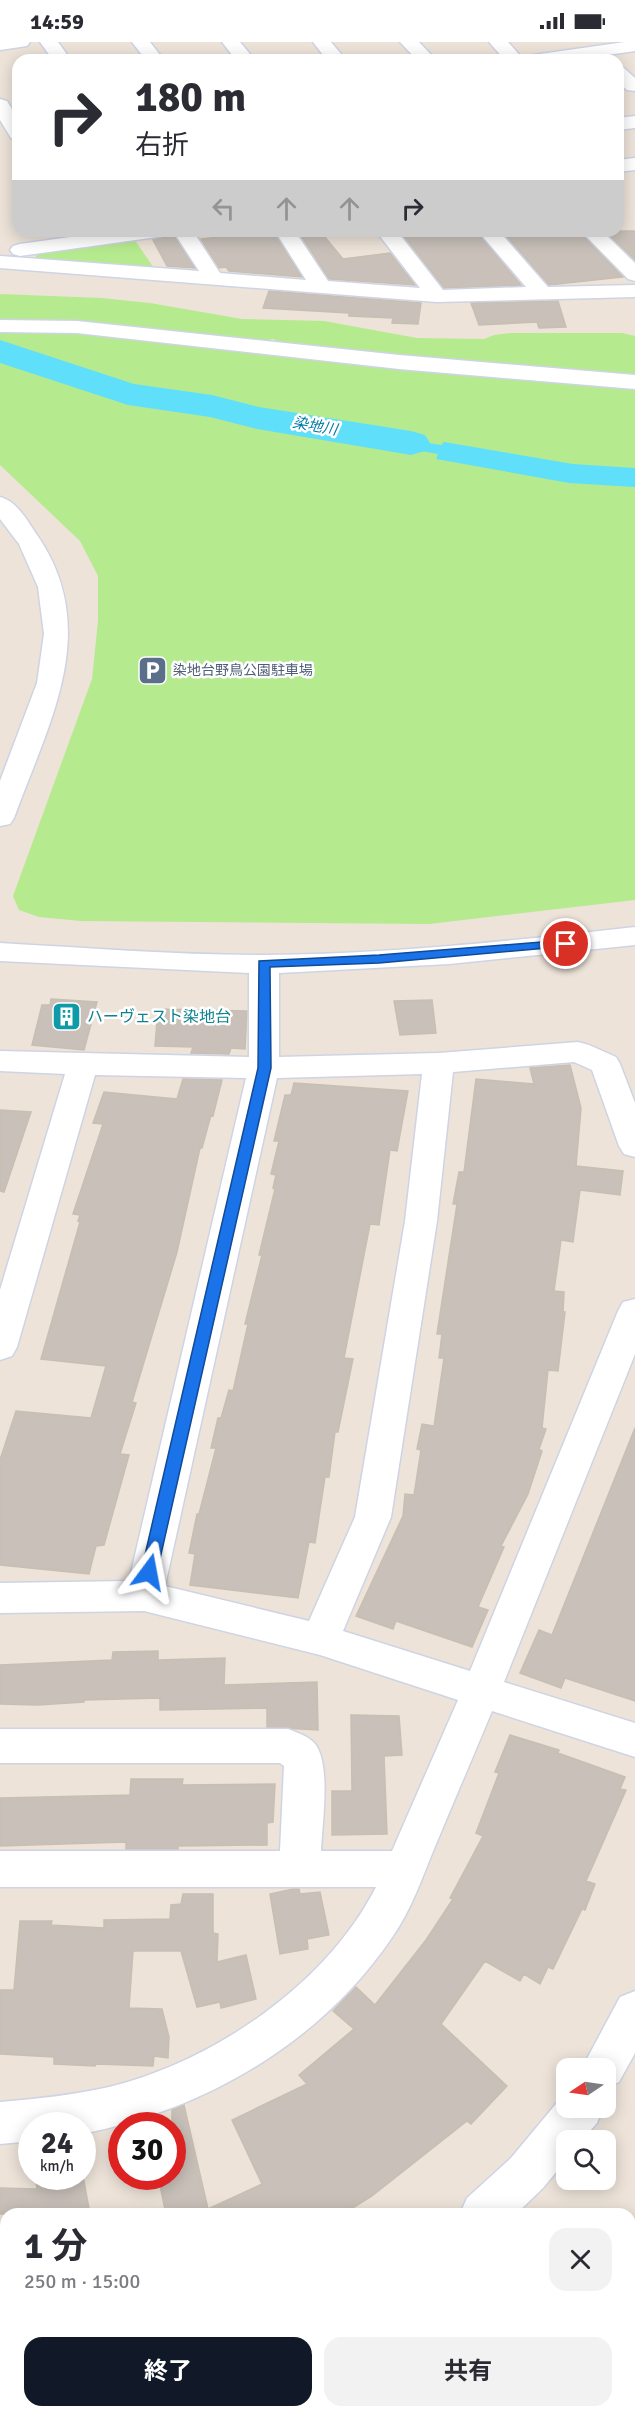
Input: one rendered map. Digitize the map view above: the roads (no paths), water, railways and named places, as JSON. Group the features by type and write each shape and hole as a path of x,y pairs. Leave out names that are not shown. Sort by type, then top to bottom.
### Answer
{"street":[{"path":"0,45 21,42"},
{"path":"141,42 150,54"},
{"path":"231,42 241,54"},
{"path":"322,42 332,54"},
{"path":"410,42 421,54"},
{"path":"498,42 509,54"},
{"path":"575,54 635,46"},
{"path":"0,105 12,128"},
{"path":"6,259 76,237"},
{"path":"187,237 214,279"},
{"path":"289,237 322,288"},
{"path":"391,237 437,297"},
{"path":"493,237 542,294"},
{"path":"597,237 635,275"},
{"path":"6,259 437,297 635,291"},
{"path":"0,326 77,327 399,362 635,382"},
{"path":"0,504 33,548 46,573 56,604 58,636 56,661 50,683 0,818"},
{"path":"0,952 264,964 379,959 635,936"},
{"path":"144,1596 264,1068 264,964"},
{"path":"0,1061 264,1068 439,1063 578,1052 598,1060 608,1071 635,1146"},
{"path":"320,1639 373,1517 421,1221 439,1063"},
{"path":"0,1347 83,1065"},
{"path":"0,2123 72,2115 123,2104 155,2094 213,2069 260,2042 304,2008 351,1960 380,1920 405,1869 481,1691 635,1311"},
{"path":"0,1598 144,1596 320,1639 635,1740"},
{"path":"0,1746 288,1746 301,1756 304,1765 300,1869"},
{"path":"0,1869 405,1869"},
{"path":"609,2058 635,2011"},
{"path":"489,2208 527,2173 573,2118"}],"water":[{"path":"339,428 441,445 444,442 573,464 635,468 635,487 569,483 436,459 438,454 334,436"}],"waterway":[{"name":"染地川","path":"0,351 128,394 212,406 257,418 411,443"}],"place":[{"name":"染地台野鳥公園駐車場","path":"152,670"},
{"name":"ハーヴェスト染地台","path":"66,1016"}]}
